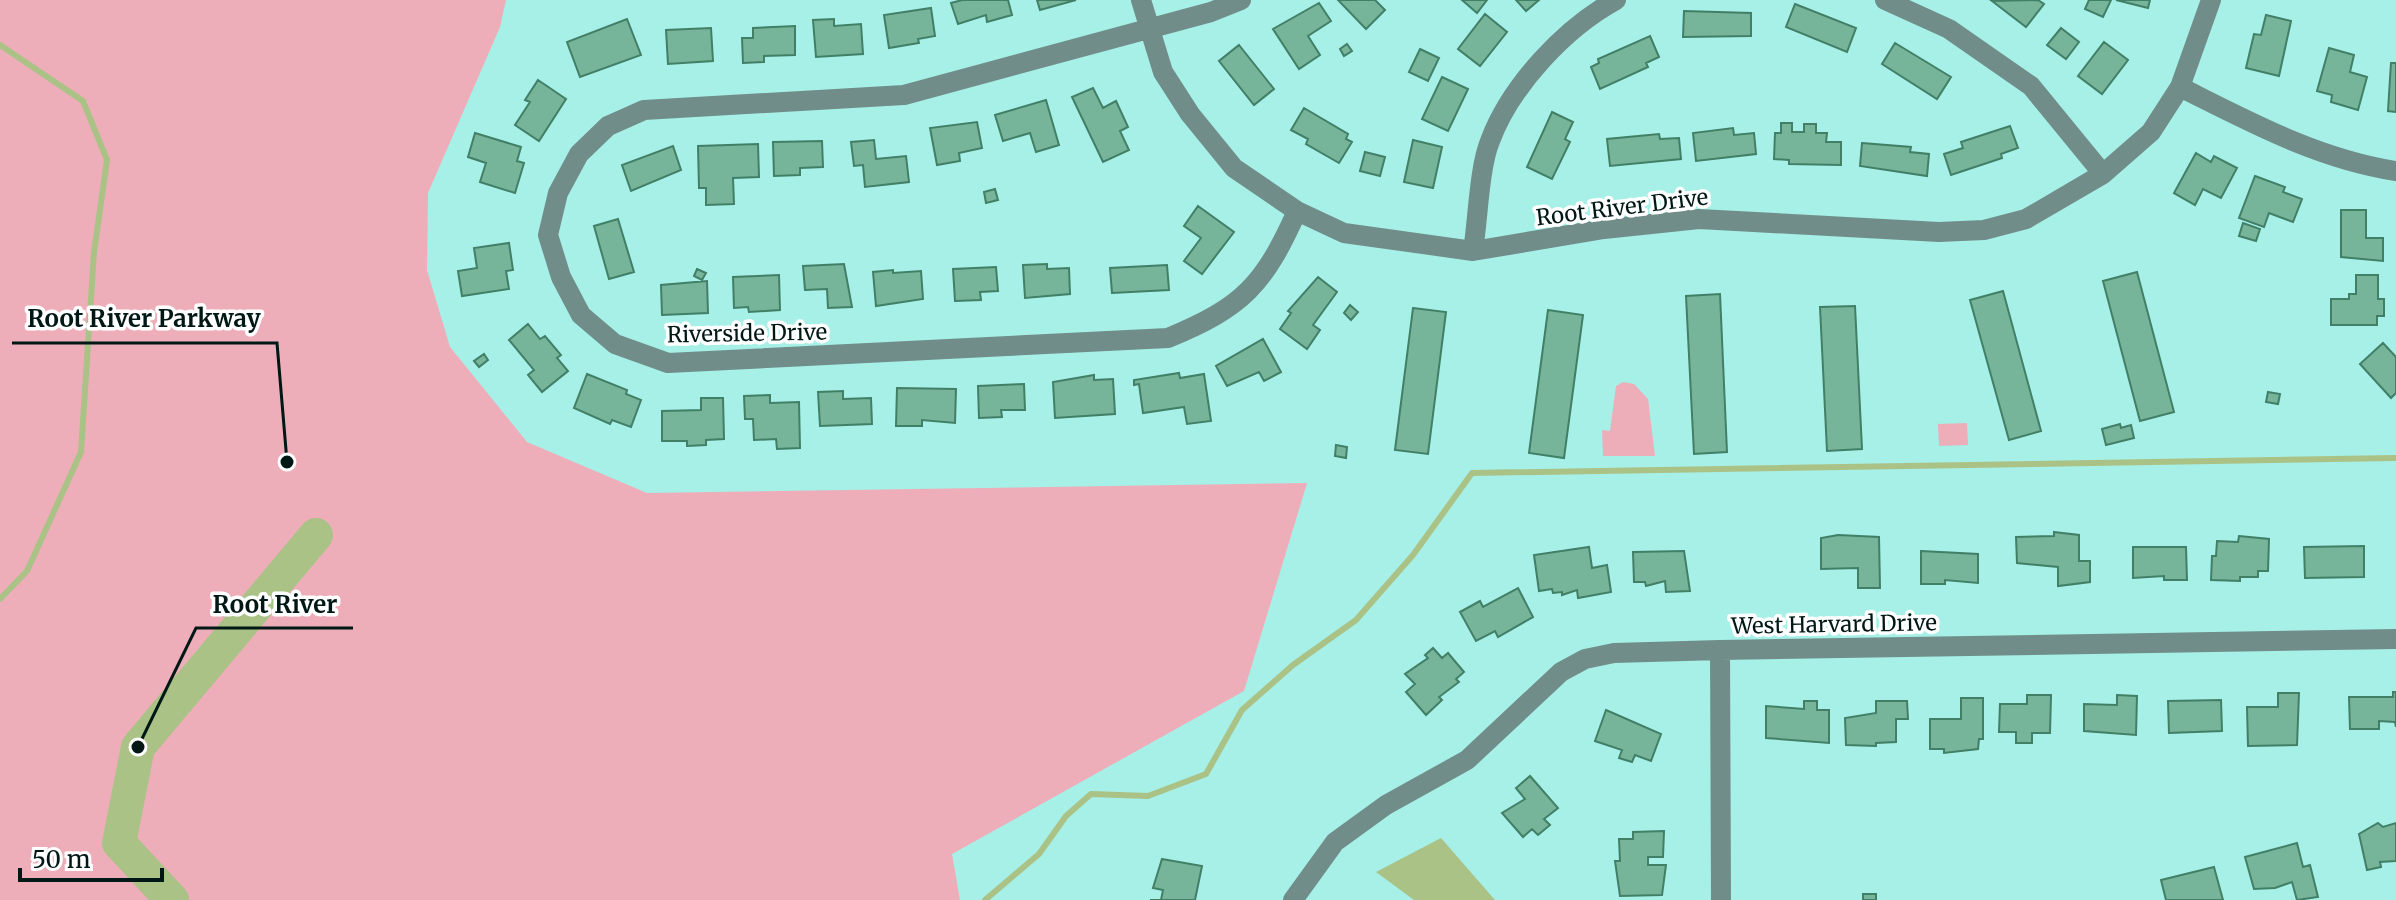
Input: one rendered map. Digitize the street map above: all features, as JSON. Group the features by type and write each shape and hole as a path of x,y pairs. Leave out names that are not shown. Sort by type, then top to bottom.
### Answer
{"street":[{"name":"Root River Drive","path":"1141,0 1163,72 1190,114 1234,168 1297,211 1344,233 1473,251 1604,229 1699,219 1939,232 1984,230 2026,219 2103,174 2151,132 2180,87 2211,0"},
{"name":"Riverside Drive","path":"1241,0 1211,12 904,95 644,110 608,126 579,154 558,193 548,235 561,277 581,315 615,344 668,363 1168,338 1216,318 1247,295 1277,255 1297,211"},
{"path":"1473,251 1489,142 1509,104 1537,67 1566,37 1616,0"},
{"path":"1885,0 1949,29 2031,86 2103,174"},
{"path":"2180,87 2296,145 2364,166 2396,171"},
{"name":"West Harvard Drive","path":"1293,900 1335,842 1386,805 1467,760 1561,672 1585,659 1614,653 1720,650 2396,639"},
{"path":"1720,650 1721,900"}],"shaded area":[{"path":"0,0 506,0 500,27 428,193 427,270 450,347 527,442 647,493 1307,483 1244,691 952,854 960,900 0,900"},
{"path":"1623,382 1634,384 1648,399 1655,456 1603,456 1602,430 1610,431 1616,386"},
{"path":"1967,423 1968,445 1939,446 1938,424"},
{"path":"1441,838 1495,900 1414,900 1376,872"}],"building":[{"path":"962,0 1008,0 1012,15 987,22 986,15 958,24 951,3"},
{"path":"1037,0 1076,0 1040,10"},
{"path":"1338,0 1375,0 1385,10 1366,29"},
{"path":"1462,0 1487,0 1477,13"},
{"path":"1516,0 1539,0 1526,11"},
{"path":"2038,0 2044,4 2026,27 1992,1"},
{"path":"2089,0 2111,0 2103,17 2085,9"},
{"path":"2116,0 2150,0 2148,8"},
{"path":"1319,3 1331,21 1308,36 1320,55 1299,69 1273,29"},
{"path":"1795,4 1856,28 1847,52 1786,27"},
{"path":"931,8 935,36 918,39 919,43 889,48 884,15"},
{"path":"1684,11 1751,13 1751,36 1683,37"},
{"path":"1485,14 1507,32 1480,66 1458,49"},
{"path":"2266,15 2291,21 2279,76 2246,68 2254,34 2261,35"},
{"path":"627,19 641,55 580,77 567,42"},
{"path":"834,19 834,26 861,24 863,54 816,57 813,20"},
{"path":"795,26 795,55 764,56 764,62 743,63 742,38 753,38 753,28"},
{"path":"711,28 713,61 668,64 666,30"},
{"path":"2061,28 2079,42 2066,59 2047,45"},
{"path":"1650,36 1659,57 1646,63 1648,67 1600,89 1591,67 1599,63 1598,59"},
{"path":"2104,42 2128,60 2102,94 2078,76"},
{"path":"1895,43 1951,77 1937,99 1882,64"},
{"path":"1347,44 1352,51 1344,56 1340,49"},
{"path":"1239,45 1274,89 1254,105 1219,61"},
{"path":"2329,48 2354,55 2350,72 2367,77 2358,110 2331,102 2332,95 2317,91"},
{"path":"1420,49 1439,58 1428,81 1409,72"},
{"path":"2391,63 2396,63 2396,112 2388,111"},
{"path":"1442,77 1468,89 1448,131 1422,119"},
{"path":"538,80 566,99 539,141 515,125 530,102 525,100"},
{"path":"1093,88 1103,108 1116,101 1128,127 1120,131 1129,150 1103,162 1072,97"},
{"path":"1046,100 1059,145 1036,152 1030,133 1003,141 995,115"},
{"path":"1304,108 1348,134 1346,139 1352,142 1339,163 1306,144 1308,139 1291,130"},
{"path":"1552,112 1573,122 1565,139 1570,142 1552,179 1527,167"},
{"path":"977,122 982,148 959,153 960,161 937,165 930,128"},
{"path":"1781,123 1792,123 1792,132 1804,132 1804,124 1816,124 1816,133 1827,133 1826,142 1841,142 1841,165 1789,164 1789,160 1774,159 1775,133 1781,133"},
{"path":"2010,126 2018,148 2001,154 2002,158 1951,175 1944,154 1963,148 1961,142"},
{"path":"1733,128 1734,135 1754,133 1756,154 1696,161 1693,133"},
{"path":"475,133 521,147 517,161 524,163 515,193 480,182 486,163 468,157"},
{"path":"1659,134 1660,139 1679,138 1681,159 1610,166 1607,139"},
{"path":"874,140 876,159 906,156 909,182 865,187 863,165 854,166 851,142"},
{"path":"1413,140 1442,147 1433,188 1404,182"},
{"path":"822,141 823,167 800,168 800,175 774,176 773,142"},
{"path":"1862,143 1911,147 1910,152 1929,154 1927,176 1860,166"},
{"path":"758,144 759,177 733,178 734,204 706,205 706,188 699,188 698,146"},
{"path":"673,146 681,170 631,191 622,165"},
{"path":"1365,152 1385,157 1380,176 1360,171"},
{"path":"2196,153 2211,162 2214,156 2237,168 2221,198 2203,189 2195,205 2174,193"},
{"path":"2255,176 2285,187 2283,192 2302,199 2293,222 2269,213 2264,227 2239,218"},
{"path":"995,189 998,200 986,203 984,192"},
{"path":"1198,206 1234,232 1202,274 1184,261 1201,238 1184,226"},
{"path":"2341,210 2366,210 2366,238 2383,238 2383,261 2341,257"},
{"path":"618,219 634,272 609,279 594,226"},
{"path":"2243,223 2260,229 2256,241 2239,236"},
{"path":"509,243 513,270 506,271 509,289 462,296 458,271 477,268 474,248"},
{"path":"844,264 852,307 828,308 827,289 805,290 803,266"},
{"path":"1047,264 1047,269 1069,268 1070,294 1025,298 1023,265"},
{"path":"1167,265 1169,290 1112,293 1110,268"},
{"path":"996,267 998,291 980,292 981,300 955,301 953,269"},
{"path":"697,269 706,273 702,280 694,276"},
{"path":"893,270 893,273 921,271 923,299 876,306 873,272"},
{"path":"2137,272 2174,412 2140,421 2103,281"},
{"path":"779,275 780,310 749,312 748,307 734,308 733,277"},
{"path":"2356,275 2378,275 2378,299 2384,299 2384,316 2377,316 2377,325 2331,325 2331,299 2349,299 2349,294 2356,294"},
{"path":"1318,277 1337,292 1313,325 1320,330 1307,349 1280,329 1291,313 1288,311"},
{"path":"707,281 708,313 662,315 661,285"},
{"path":"2003,291 2041,431 2009,440 1970,300"},
{"path":"1720,294 1727,452 1694,454 1686,296"},
{"path":"1350,305 1358,312 1351,320 1344,313"},
{"path":"1855,306 1862,449 1827,451 1820,307"},
{"path":"1413,308 1446,312 1428,454 1395,450"},
{"path":"1548,310 1583,315 1564,458 1529,453"},
{"path":"528,324 540,339 545,336 561,355 557,358 568,371 542,392 528,375 534,370 509,340"},
{"path":"1263,339 1281,372 1264,381 1259,372 1227,386 1216,366"},
{"path":"2383,343 2396,357 2396,393 2391,398 2360,364"},
{"path":"484,354 488,360 479,367 474,361"},
{"path":"1179,373 1180,378 1204,374 1211,421 1187,424 1184,407 1143,413 1139,384 1134,385 1134,380"},
{"path":"587,374 627,390 626,394 641,400 631,427 612,420 610,424 574,408"},
{"path":"1094,375 1094,380 1113,379 1115,414 1055,418 1053,382"},
{"path":"1024,384 1025,410 1001,410 1002,417 979,418 978,386"},
{"path":"897,388 956,389 955,423 922,420 922,426 896,426"},
{"path":"843,391 843,399 871,398 872,424 820,426 818,392"},
{"path":"2268,392 2280,394 2278,404 2266,402"},
{"path":"770,395 770,403 799,402 800,448 777,449 776,439 754,440 753,419 745,419 744,396"},
{"path":"701,398 723,398 724,439 706,440 706,445 687,446 687,441 662,441 662,411 701,410"},
{"path":"2120,424 2121,428 2131,425 2134,438 2106,445 2102,429"},
{"path":"1336,445 1347,447 1346,458 1335,456"},
{"path":"2054,532 2079,535 2079,561 2090,561 2090,582 2058,586 2058,567 2017,563 2016,537 2054,536"},
{"path":"1838,535 1879,537 1880,588 1858,588 1858,568 1821,569 1821,538"},
{"path":"2239,536 2269,539 2268,571 2258,571 2258,577 2240,577 2240,581 2211,580 2212,556 2216,556 2217,541 2238,542"},
{"path":"2364,546 2364,577 2305,578 2304,547"},
{"path":"1589,547 1592,568 1607,565 1611,592 1578,598 1577,590 1562,595 1562,592 1553,593 1552,589 1539,591 1534,555"},
{"path":"2133,547 2186,547 2187,580 2164,580 2164,576 2133,578"},
{"path":"1684,551 1690,591 1666,592 1665,581 1646,586 1645,582 1634,582 1633,552"},
{"path":"1921,551 1978,554 1978,583 1945,580 1945,584 1921,584"},
{"path":"1518,588 1533,617 1498,637 1495,631 1476,641 1460,612 1480,601 1483,607"},
{"path":"1433,648 1442,658 1448,653 1464,672 1456,679 1459,682 1439,697 1442,700 1426,715 1406,692 1415,684 1405,674 1428,658 1425,655"},
{"path":"2393,692 2396,692 2396,727 2395,722 2379,721 2379,729 2350,729 2349,697 2393,697"},
{"path":"2278,693 2299,693 2297,745 2248,746 2247,707 2278,707"},
{"path":"2027,695 2051,695 2050,733 2032,733 2032,743 2016,743 2016,732 1999,732 2000,704 2027,704"},
{"path":"2117,695 2137,696 2136,735 2084,731 2084,704 2117,705"},
{"path":"1961,698 1983,698 1983,739 1979,739 1978,749 1944,753 1944,749 1930,749 1930,719 1961,719"},
{"path":"2221,700 2222,731 2169,733 2168,701"},
{"path":"1804,701 1817,701 1817,710 1829,710 1829,743 1766,738 1766,706 1804,709"},
{"path":"1876,701 1907,701 1908,719 1896,719 1896,742 1876,743 1876,746 1846,745 1845,718 1876,713"},
{"path":"1606,710 1661,734 1651,761 1635,755 1632,762 1619,758 1622,750 1595,741"},
{"path":"1530,776 1558,808 1544,819 1550,825 1538,835 1532,829 1523,837 1502,813 1525,799 1516,788"},
{"path":"2378,823 2383,827 2396,823 2396,861 2380,862 2381,867 2367,870 2359,834"},
{"path":"1664,831 1663,857 1648,857 1648,865 1666,865 1662,895 1620,896 1615,861 1620,861 1619,839 1633,839 1633,832"},
{"path":"2297,843 2303,867 2310,865 2318,897 2297,900 2292,882 2275,888 2254,889 2245,857"},
{"path":"1162,859 1202,866 1195,900 1161,900 1163,890 1153,888"},
{"path":"2214,867 2223,900 2166,900 2161,880"},
{"path":"1863,894 1876,894 1876,900 1863,900"}],"waterway":[{"path":"0,45 83,101 107,160 94,252 81,452 27,571 0,599"},
{"path":"985,900 1039,854 1066,816 1091,794 1148,796 1206,774 1242,710 1293,665 1356,620 1413,555 1472,473 2396,458"},
{"path":"172,900 119,843 138,747 316,535"}],"place":[{"name":"Root River Parkway","path":"287,462"},
{"name":"Root River","path":"138,747"}]}
